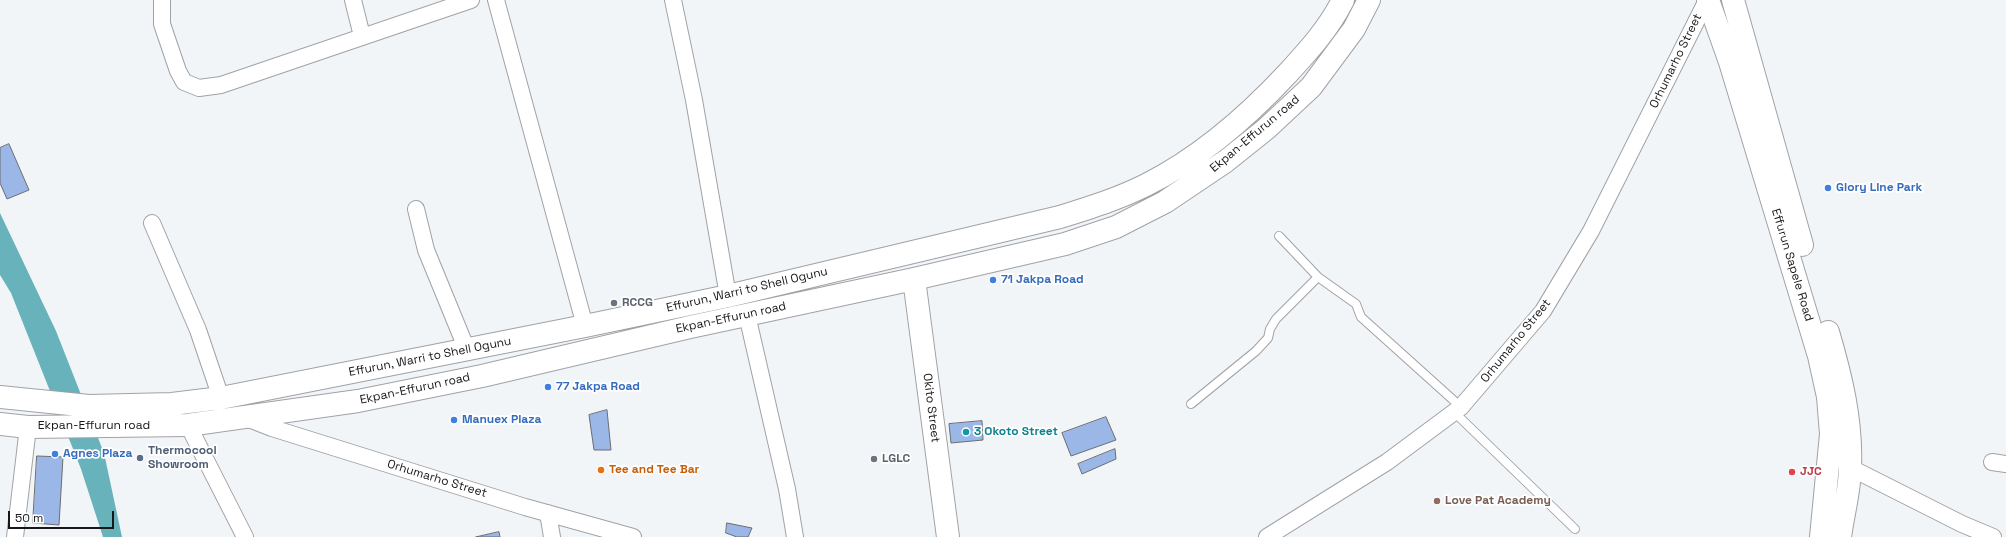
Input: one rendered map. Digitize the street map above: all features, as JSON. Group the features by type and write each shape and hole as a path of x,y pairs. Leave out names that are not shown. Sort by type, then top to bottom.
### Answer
{"main road":[{"name":"Effurun, Warri to Shell Ogunu","path":"0,397 89,406 172,404 221,398 467,350 728,296 1060,217 1103,203 1146,185 1187,162 1253,109 1278,84 1313,46 1335,16 1343,0"},
{"name":"Ekpan-Effurun road","path":"0,424 28,427 188,425 358,401 482,376 747,314 914,279 1065,244 1116,227 1165,202 1226,161 1266,129 1311,87 1354,29 1369,0"},
{"name":"Effurun Sapele Road","path":"1707,0 1732,69 1819,356 1828,397 1831,434 1821,537"},
{"name":"Effurun Sapele Road","path":"1733,0 1840,373 1849,425 1850,468 1840,537"},
{"path":"1060,217 1065,244"},
{"name":"Okito Street","path":"914,279 948,537"}],"street":[{"path":"162,0 162,24 178,71 184,82 199,88 220,85 471,0"},
{"path":"353,0 362,36"},
{"path":"496,0 585,326"},
{"path":"673,0 694,100 728,296"},
{"name":"Orhumarho Street","path":"1267,537 1387,462 1457,409 1543,311 1591,231 1707,0"},
{"path":"416,209 426,250 467,350"},
{"path":"152,223 198,330 221,398"},
{"path":"747,314 787,490 795,537"},
{"name":"Orhumarho Street","path":"242,417 272,428 548,513 633,537"},
{"path":"188,425 245,537"},
{"path":"15,537 28,427"},
{"path":"1850,468 1962,524 1993,537"},
{"path":"548,513 552,537"}],"lane":[{"path":"1279,236 1318,276 1356,304 1361,317 1457,409 1575,529"},
{"path":"1191,404 1256,350 1268,338 1270,329 1276,319 1318,276"}],"water":[{"path":"0,213 56,331 104,453 122,537 103,537 81,469 11,293 0,275"}],"building":[{"path":"9,144 29,190 7,199 0,183 0,148"},
{"path":"607,410 611,450 594,450 589,415"},
{"path":"1106,417 1116,440 1071,456 1062,433"},
{"name":"3 Okoto Street","path":"982,421 983,440 951,443 949,424"},
{"path":"1115,449 1116,459 1082,474 1078,464"},
{"path":"37,456 63,457 59,525 33,523"},
{"path":"727,523 752,528 748,537 737,537 726,533"},
{"path":"499,532 500,537 476,537"}],"place":[{"name":"Glory Line Park","path":"1828,188"},
{"name":"71 Jakpa Road","path":"993,280"},
{"name":"RCCG","path":"614,303"},
{"name":"77 Jakpa Road","path":"548,387"},
{"name":"Manuex Plaza","path":"454,420"},
{"name":"3 Okoto Street","path":"966,432"},
{"name":"Agnes Plaza","path":"55,454"},
{"name":"Thermocool Showroom","path":"140,458"},
{"name":"LGLC","path":"874,459"},
{"name":"Tee and Tee Bar","path":"601,470"},
{"name":"JJC","path":"1792,472"},
{"name":"Love Pat Academy","path":"1437,501"}]}
